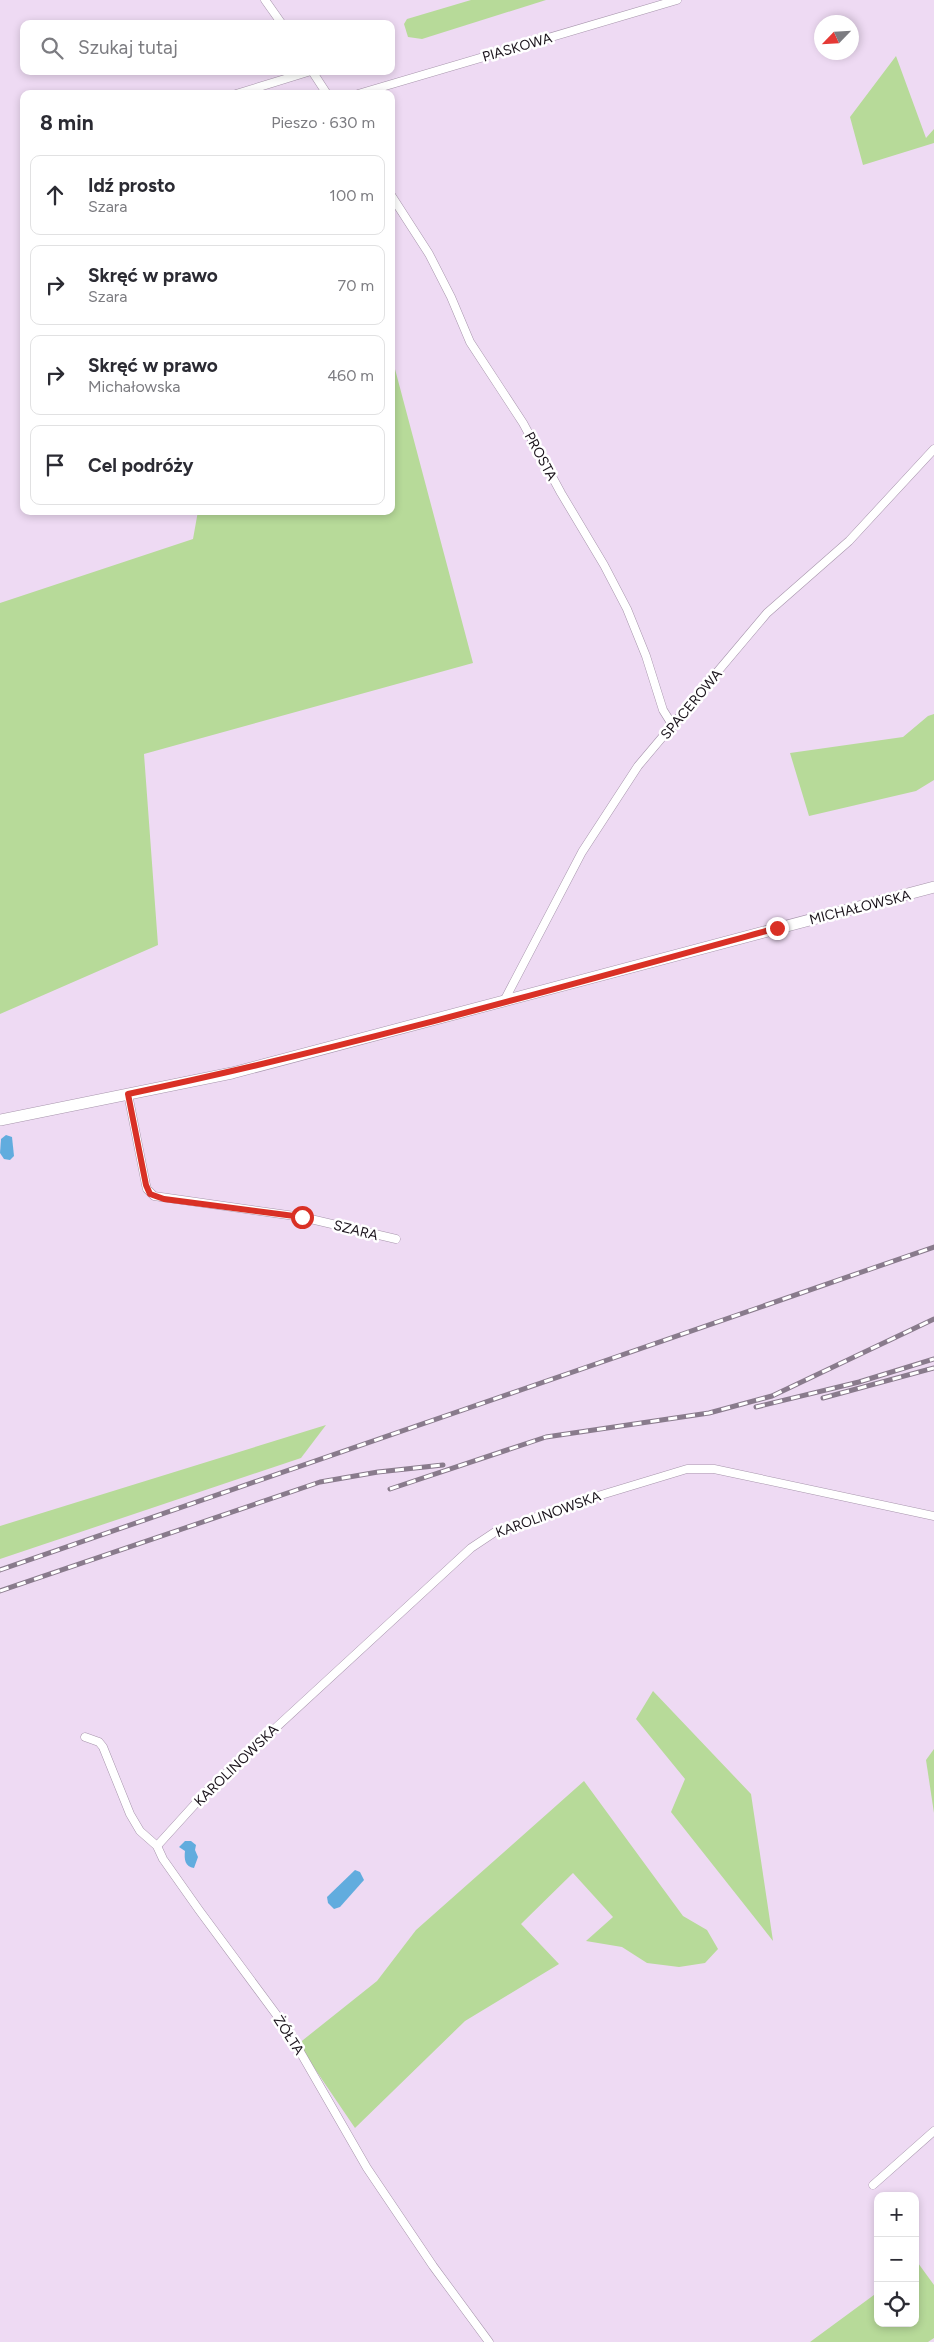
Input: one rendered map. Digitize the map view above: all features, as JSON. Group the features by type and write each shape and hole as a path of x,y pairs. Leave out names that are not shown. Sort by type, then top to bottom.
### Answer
{"street":[{"path":"265,0 279,20"},
{"name":"PIASKOWA","path":"372,90 677,0"},
{"path":"249,90 299,75"},
{"path":"315,75 324,90"},
{"name":"PROSTA","path":"395,200 430,254 470,342 523,423 561,493 609,574 627,609 644,650 666,716 673,726"},
{"name":"SPACEROWA","path":"504,1002 582,852 632,774 767,613 849,541 934,449"},
{"name":"MICHAŁOWSKA","path":"0,1120 232,1073 934,887"},
{"name":"SZARA","path":"128,1094 147,1189 154,1196 302,1217 396,1240"},
{"name":"KAROLINOWSKA","path":"157,1846 206,1792 262,1739 456,1561 495,1532 578,1502 688,1469 714,1470 934,1516"},
{"name":"ŻÓŁTA","path":"86,1737 100,1742 134,1822 140,1831 157,1846 163,1859 286,2029 367,2168 433,2266 489,2342"},
{"path":"873,2185 934,2131"}],"green space":[{"path":"471,0 546,0 422,39 408,37 404,24 407,19"},
{"path":"896,56 926,138 934,129 934,143 863,165 850,117"},
{"path":"395,369 473,663 144,754 158,945 0,1014 0,603 193,539 197,515 395,515"},
{"path":"934,714 934,780 916,791 809,816 790,753 903,737 928,716"},
{"path":"326,1425 301,1458 0,1559 0,1526"},
{"path":"653,1691 751,1794 773,1941 671,1812 685,1779 636,1719"},
{"path":"934,1749 934,1813 926,1760"},
{"path":"584,1781 683,1916 707,1930 718,1949 705,1963 679,1967 647,1963 622,1947 586,1941 613,1917 573,1873 521,1924 559,1964 465,2021 355,2128 298,2044 377,1981 416,1930"},
{"path":"919,2264 934,2285 934,2338 928,2342 810,2342 874,2295 874,2327 919,2327"}],"water":[{"path":"6,1135 12,1137 14,1156 10,1160 4,1159 0,1153 1,1139"},
{"path":"185,1841 191,1841 196,1845 195,1850 198,1857 194,1868 187,1864 185,1851 179,1847"},
{"path":"355,1870 360,1872 364,1880 340,1907 334,1909 328,1903 327,1897"}],"railway":[{"path":"0,1570 934,1247"},
{"path":"390,1489 546,1437 709,1413 772,1396 934,1319"},
{"path":"756,1407 859,1382 934,1359"},
{"path":"823,1398 934,1368"},
{"path":"0,1591 320,1482 378,1472 443,1465"}],"route":[{"path":"302,1217 164,1199 150,1194 146,1185 128,1094 232,1073 777,928"}]}
